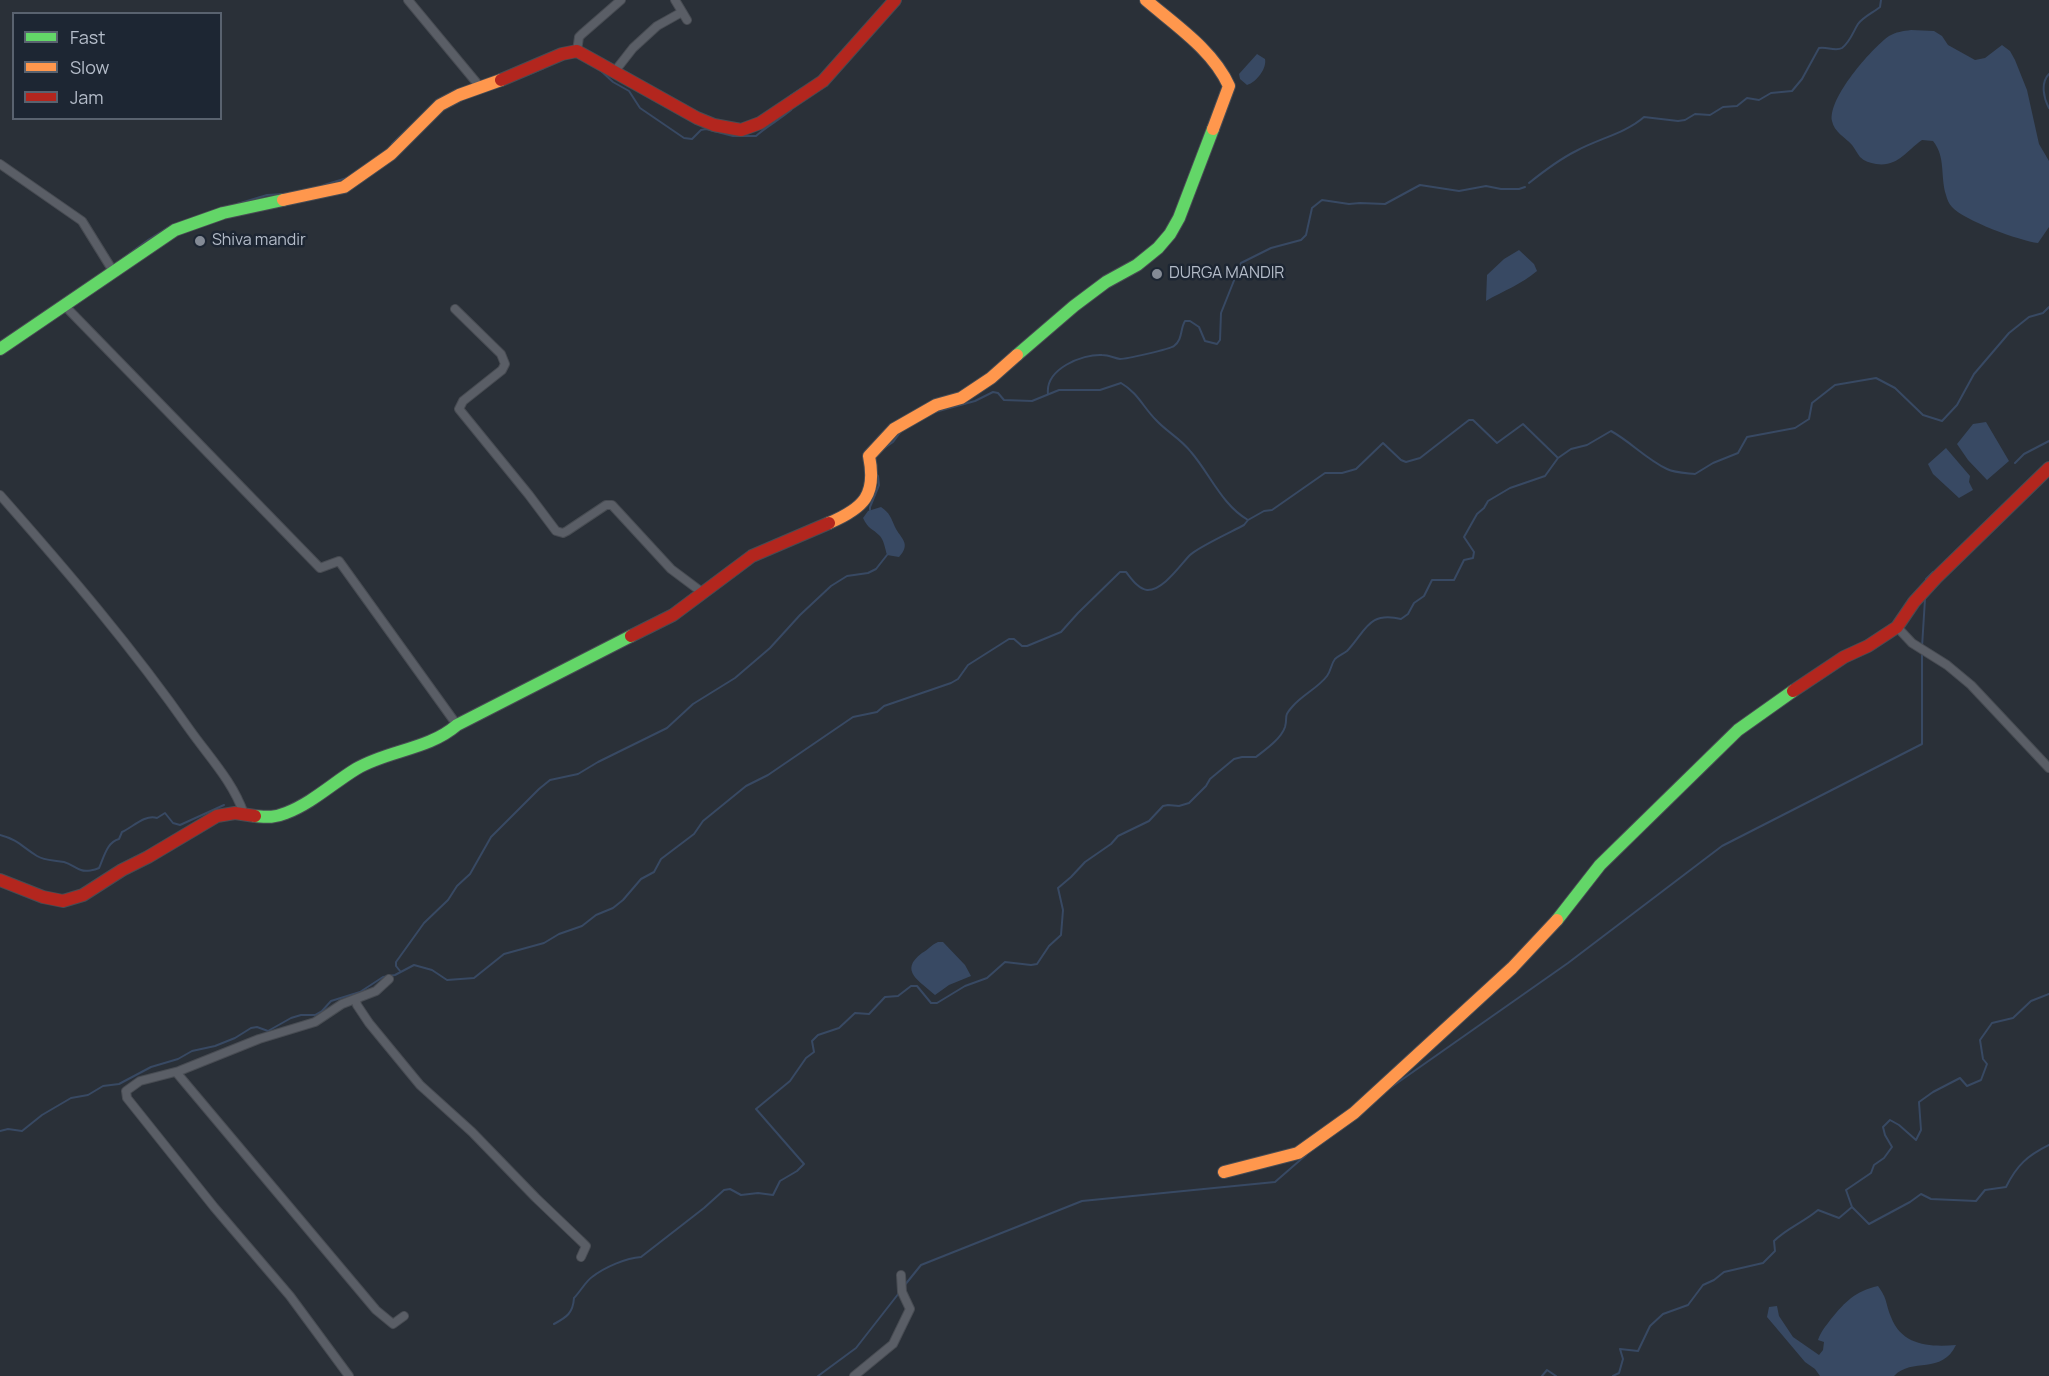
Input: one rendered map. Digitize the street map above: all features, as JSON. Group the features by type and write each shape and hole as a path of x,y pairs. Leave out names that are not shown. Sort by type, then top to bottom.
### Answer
{"street":[{"path":"408,0 481,88"},
{"path":"577,51 579,37 621,0"},
{"path":"615,71 633,48 657,26 684,16 675,0"},
{"path":"0,349 175,230 223,213 344,187 391,154 440,105 459,95 562,54 577,51 697,118 741,130 752,127 823,81 895,0"},
{"path":"0,880 63,901 83,896 123,870 217,816 235,813 272,818 289,812 318,796 358,768 444,736 457,725 673,615 752,556 851,514 864,502 872,488 874,478 868,456 894,429 936,405 961,398 991,378 1074,306 1106,282 1137,266 1151,255 1175,226 1187,201 1229,86 1228,81 1214,62 1146,0"},
{"path":"0,164 82,221 113,272"},
{"path":"64,305 320,568 339,561 457,725"},
{"path":"455,309 501,354 505,364 463,401 459,410 530,495 556,531 564,533 606,505 612,505 671,569 703,593"},
{"path":"1224,1172 1298,1154 1354,1113 1512,968 1549,930 1600,865 1738,730 1819,673 1897,627 1914,602 1936,578 2049,468"},
{"path":"0,495 92,600 167,697 237,795 244,814"},
{"path":"1897,627 1912,643 1947,665 1971,685 2049,768"},
{"path":"349,1376 290,1296 214,1207 127,1098 126,1090 141,1081 176,1072 259,1039 315,1022 342,1004 376,991 389,979"},
{"path":"356,1000 369,1023 420,1084 472,1132 586,1246 580,1257"},
{"path":"176,1072 376,1310 393,1324 404,1316"},
{"path":"854,1376 893,1344 909,1309 902,1292 901,1275"}],"water":[{"path":"1911,30 1934,31 1942,36 1948,45 1975,60 1985,58 2002,45 2010,51 2027,90 2039,144 2049,161 2049,227 2038,243 1992,229 1968,218 1952,207 1944,188 1940,154 1933,141 1922,140 1896,161 1876,164 1867,162 1859,156 1852,145 1835,128 1832,121 1833,111 1852,75 1881,42 1889,36"},
{"path":"1257,54 1265,59 1263,70 1258,78 1247,85 1240,79 1239,74"},
{"path":"1519,250 1534,264 1537,271 1519,284 1486,301 1487,275 1504,259"},
{"path":"1986,422 2009,461 1987,480 1957,444 1973,424"},
{"path":"1946,448 1970,476 1969,482 1973,490 1959,498 1933,474 1928,464"},
{"path":"881,507 890,516 904,541 905,548 899,557 887,555 881,538 863,518 868,511"},
{"path":"938,942 943,942 965,965 971,976 949,985 935,995 914,976 912,965 915,959"},
{"path":"1878,1286 1896,1327 1902,1334 1927,1345 1956,1345 1950,1354 1935,1363 1901,1370 1894,1376 1820,1376 1805,1362 1767,1317 1769,1307 1777,1306 1779,1316 1793,1337 1819,1355 1823,1350 1824,1342 1818,1340 1819,1337 1836,1313 1857,1294"}],"waterway":[{"path":"1529,183 1569,154 1612,136 1644,117 1685,120 1695,114 1710,115 1723,107 1737,106 1747,98 1759,100 1771,93 1792,91 1802,79 1819,48 1836,49 1845,46 1860,21 1880,7 1881,0"},
{"path":"527,75 544,68"},
{"path":"600,70 613,82 629,91 640,108 684,138 692,139 701,130 706,129 733,136 756,136 791,110"},
{"path":"2049,74 2044,82 2044,96 2049,108"},
{"path":"790,96 802,88"},
{"path":"392,144 412,125"},
{"path":"324,185 347,178"},
{"path":"1048,394 1052,377 1058,370 1075,360 1094,355 1120,359 1174,346 1179,340 1185,321 1190,321 1199,327 1205,341 1217,344 1220,340 1221,313 1241,263 1271,248 1301,240 1306,235 1312,208 1322,200 1349,204 1385,204 1420,185 1459,191 1486,186 1501,189 1525,187"},
{"path":"237,204 267,195 284,194"},
{"path":"122,259 172,225"},
{"path":"554,1324 568,1314 574,1298 592,1277 616,1264 641,1257 724,1190 730,1189 741,1195 758,1193 773,1195 780,1181 804,1164 756,1109 790,1081 806,1058 814,1052 812,1041 818,1035 839,1028 855,1013 869,1014 885,997 898,996 911,986 917,986 931,1003 937,1003 965,986 987,978 1005,962 1037,964 1049,946 1061,935 1063,910 1058,888 1085,862 1111,844 1118,836 1149,821 1163,806 1179,806 1189,803 1210,779 1234,759 1256,757 1272,744 1283,731 1289,710 1323,680 1335,659 1347,651 1369,624 1381,618 1401,619 1408,614 1414,603 1424,596 1432,580 1454,580 1464,560 1473,558 1474,552 1464,537 1477,514 1488,501 1510,488 1545,476 1558,458 1571,449 1587,445 1611,431 1667,469 1695,474 1713,463 1738,453 1747,437 1795,428 1809,419 1812,403 1835,385 1876,378 1895,388 1923,415 1942,421 1957,405 1974,374 2009,333 2029,317 2043,313 2049,307"},
{"path":"935,412 975,401 993,392 998,393 1004,400 1032,401 1059,390 1100,390 1121,383 1136,396 1160,424 1187,447 1224,498 1248,520"},
{"path":"0,1131 8,1129 22,1131 42,1115 71,1098 88,1095 103,1086 119,1084 151,1067 178,1059 192,1051 215,1046 251,1028 257,1027 268,1031 291,1018 315,1015 331,1001 360,992 383,977 395,975 414,965 432,970 447,980 474,978 504,954 544,943 559,934 582,926 623,900 641,879 654,872 661,859 694,834 703,821 746,786 768,775 853,717 877,712 884,706 951,683 958,679 968,665 1009,639 1014,639 1022,646 1027,646 1061,632 1120,572 1126,572 1141,588 1147,590 1159,586 1194,552 1244,525 1248,520 1264,511 1272,510 1325,473 1342,473 1356,469 1383,443 1406,462 1420,458 1469,420 1473,420 1497,443 1523,424 1558,458"},
{"path":"883,449 893,442 902,430"},
{"path":"2015,463 2024,454 2049,441"},
{"path":"870,510 879,485 878,476"},
{"path":"400,971 396,962 424,923 470,874 491,837 539,789 550,780 578,774 667,728 693,704 735,678 770,648 831,586 847,576 868,573 876,569 887,555"},
{"path":"1926,581 1933,572"},
{"path":"1922,647 1925,599"},
{"path":"1390,1088 1568,963 1722,846 1922,744 1922,653"},
{"path":"0,835 16,841 40,858 64,862 83,871 99,868 109,847 119,839 122,832 144,819 157,818 165,813 173,823 180,825 224,805"},
{"path":"1852,1207 1846,1190 1871,1173 1874,1165 1884,1158 1892,1147 1883,1127 1890,1120 1916,1140 1921,1130 1919,1102 1960,1078 1967,1086 1981,1080 1987,1064 1983,1059 1980,1040 1992,1023 2013,1018 2031,1001 2049,994"},
{"path":"1613,1376 1619,1373 1623,1359 1620,1349 1638,1351 1650,1326 1663,1314 1688,1305 1703,1285 1724,1272 1763,1263 1775,1251 1774,1241 1818,1210 1839,1218 1852,1207 1869,1224 1921,1194 1931,1199 1976,1201 1985,1190 2006,1187 2023,1162 2049,1145"},
{"path":"904,1286 921,1265 1082,1201 1275,1182 1306,1155"},
{"path":"818,1376 856,1348 899,1293"},
{"path":"1542,1376 1547,1370 1556,1376"}],"traffic: fast":[{"path":"1017,355 1074,306 1106,282 1137,265 1158,248 1170,234 1179,218 1213,129"},
{"path":"0,349 175,230 223,213 283,200"},
{"path":"255,816 282,815 296,809 356,769 433,740 457,725 631,636"},
{"path":"1557,920 1600,865 1738,730 1793,691"}],"traffic: slow":[{"path":"1146,0 1203,50 1222,73 1229,86 1213,129"},
{"path":"283,200 344,187 391,154 440,105 459,95 501,80"},
{"path":"829,523 851,512 865,499 871,481 869,456 894,429 936,405 961,398 991,378 1017,355"},
{"path":"1224,1172 1298,1153 1354,1113 1512,968 1557,920"}],"traffic: jam":[{"path":"501,80 562,54 577,51 697,118 714,125 741,130 760,123 823,81 895,0"},
{"path":"1793,691 1844,657 1868,646 1897,627 1914,602 1936,578 2049,468"},
{"path":"631,636 673,615 752,556 829,523"},
{"path":"0,880 43,897 63,901 83,895 217,816 235,813 255,816"}],"place":[{"name":"Shiva mandir","path":"200,241"},
{"name":"DURGA MANDIR","path":"1157,274"}]}
